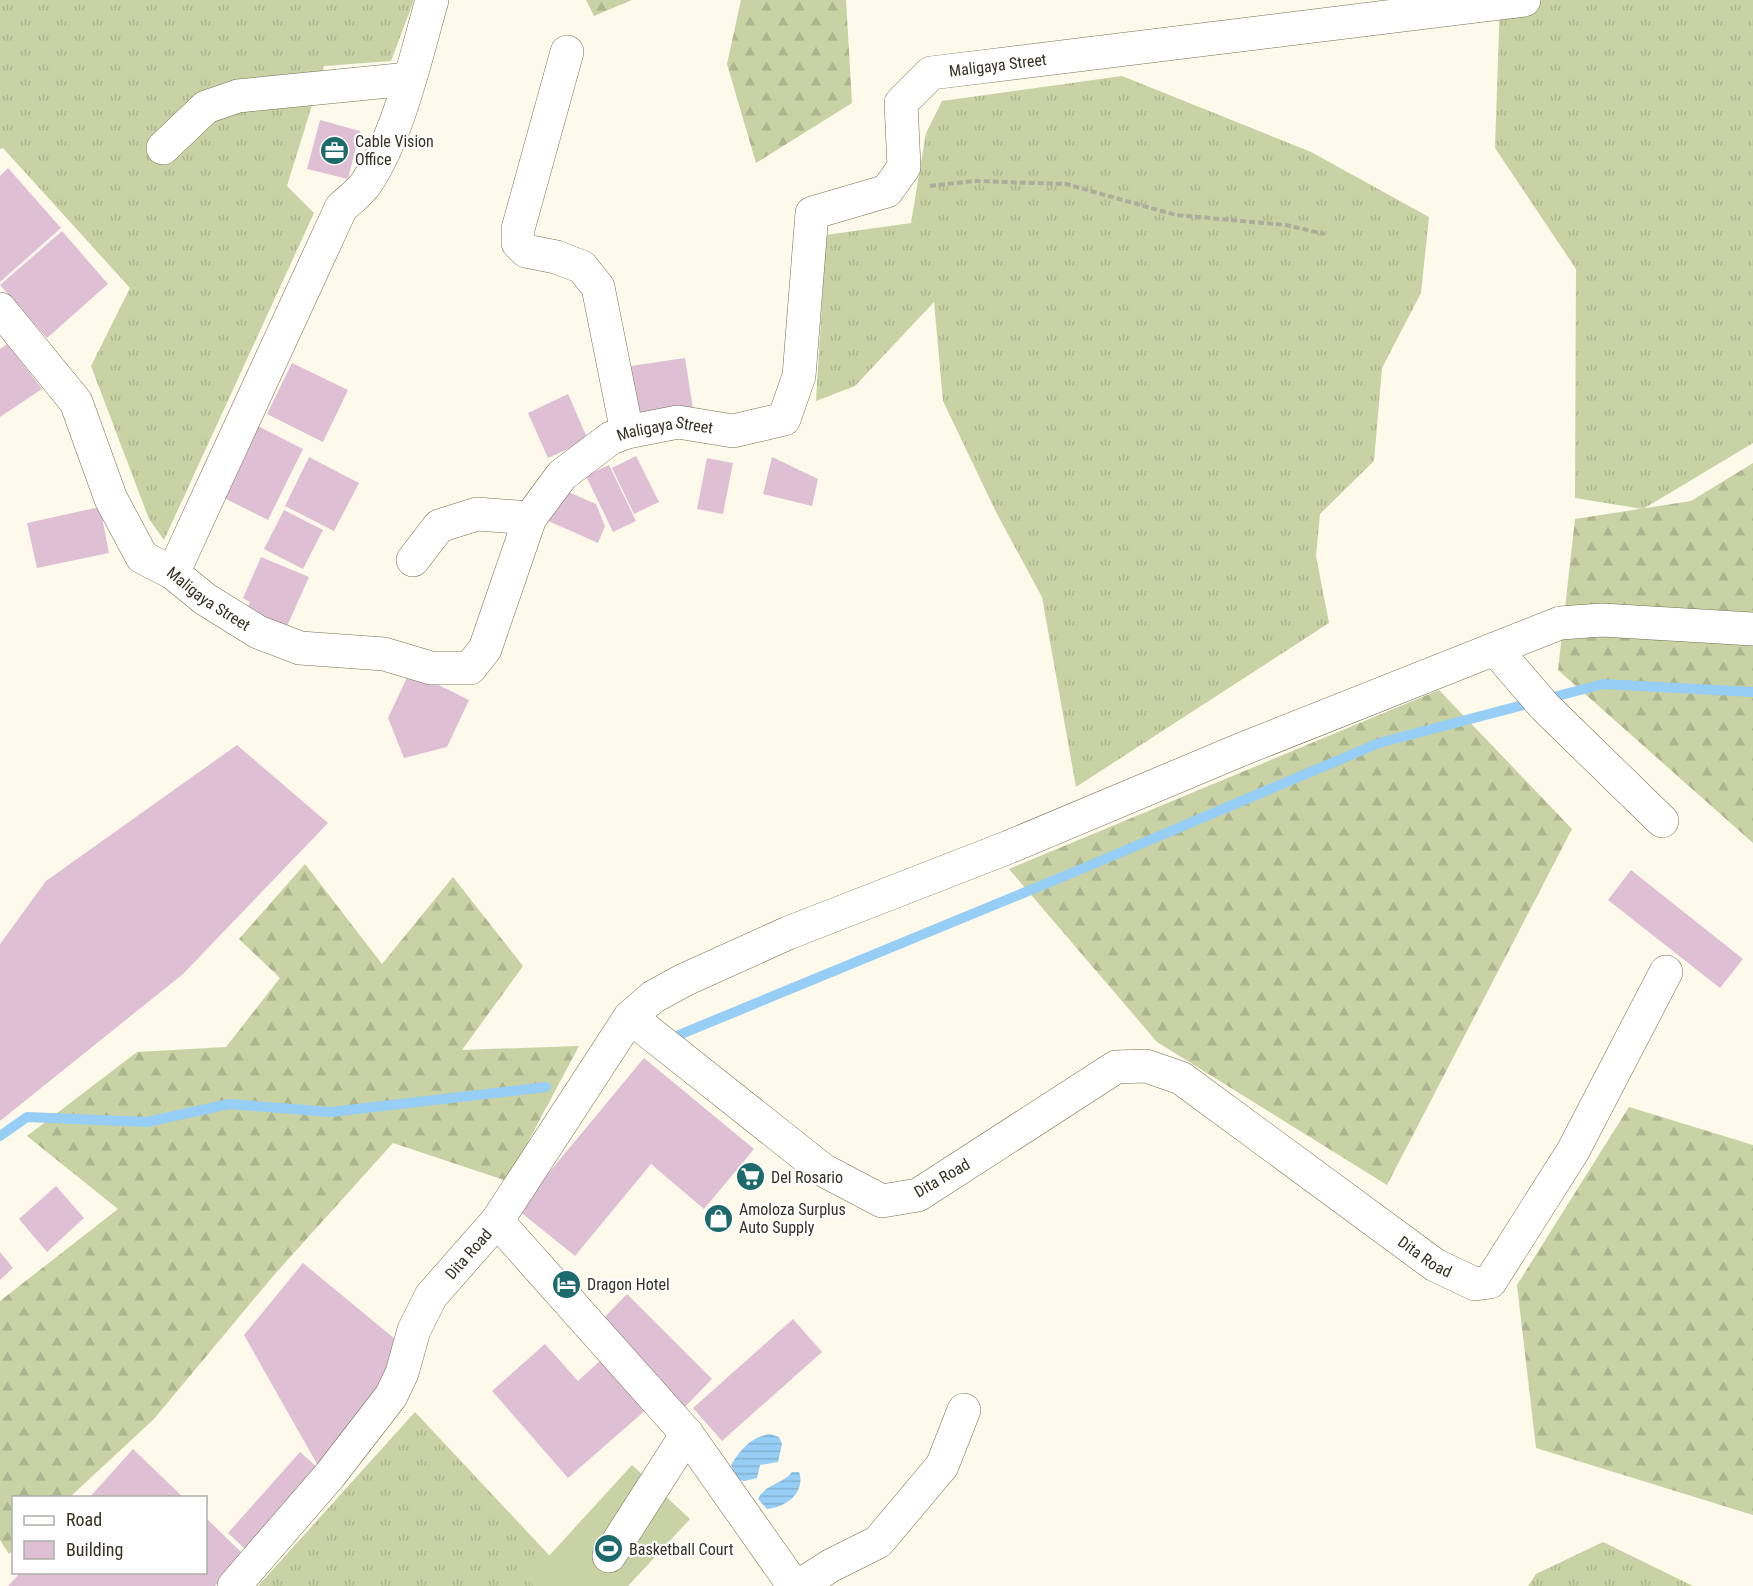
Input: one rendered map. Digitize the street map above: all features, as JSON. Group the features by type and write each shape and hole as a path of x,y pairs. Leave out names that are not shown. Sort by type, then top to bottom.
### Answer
{"street":[{"path":"173,573 340,208 366,185 382,155 409,79 432,0"},
{"name":"Maligaya Street","path":"0,309 76,402 111,500 142,557 173,573 205,599 258,632 300,648 384,654 431,668 470,668 484,649 530,518 562,475 611,438 627,432 678,422 733,431 784,419 799,376 812,213 887,191 904,167 901,103 931,74 1524,0"},
{"path":"567,52 518,229 518,243 526,251 556,257 582,267 598,287 627,432"},
{"path":"163,148 206,107 238,96 409,79"},
{"path":"413,560 439,526 477,514 530,518"},
{"path":"630,1017 653,997 684,980 788,933 1009,847 1240,750 1560,623 1602,620 1753,629"},
{"path":"1496,649 1538,698 1662,821"},
{"name":"Dita Road","path":"234,1586 330,1475 391,1396 402,1373 414,1330 431,1296 497,1221 630,1017 823,1170 882,1201 918,1195 1116,1067 1146,1066 1181,1078 1435,1265 1475,1284 1490,1282 1574,1151 1666,972"},
{"path":"497,1221 687,1434 796,1586 878,1542 942,1466 964,1410"},
{"path":"609,1556 687,1434"}],"path":[{"path":"887,191 974,181 1066,184 1176,215 1286,225 1324,234"}],"green space":[{"path":"0,0 414,0 391,61 324,66 287,186 314,213 164,540 149,519 91,366 130,288 3,148 0,149"},
{"path":"586,0 632,0 594,16"},
{"path":"741,0 846,0 852,103 756,163 727,64"},
{"path":"1500,0 1753,0 1753,443 1643,509 1575,498 1576,269 1495,148"},
{"path":"1122,76 1311,152 1429,217 1421,293 1382,368 1374,461 1320,514 1316,556 1329,623 1076,787 1042,597 996,512 943,401 934,302 855,386 816,401 826,235 911,223 926,133 942,101"},
{"path":"1753,463 1753,843 1558,670 1575,519 1691,501"},
{"path":"1439,690 1572,829 1387,1185 1157,1042 1009,869"},
{"path":"305,864 382,964 453,877 523,966 462,1050 579,1046 507,1181 393,1143 274,1275 154,1419 71,1496 12,1496 12,1551 9,1554 0,1540 0,1301 118,1209 27,1136 137,1052 226,1047 280,978 239,939"},
{"path":"1629,1107 1753,1145 1753,1515 1536,1448 1517,1285"},
{"path":"415,1412 578,1586 258,1586"},
{"name":"Basketball Court","path":"632,1465 690,1519 628,1586 534,1586 527,1580"},
{"path":"1603,1542 1693,1586 1528,1586 1536,1574"}],"water":[{"path":"770,1434 779,1437 782,1444 778,1462 760,1465 757,1478 744,1481 737,1479 731,1465 739,1454 752,1441"},
{"path":"792,1472 799,1472 800,1479 800,1486 793,1498 781,1506 767,1509 758,1499 761,1494"}],"building":[{"name":"Cable Vision Office","path":"320,120 360,131 348,179 307,169"},
{"path":"8,168 61,228 0,282 0,176"},
{"path":"62,231 108,284 47,338 0,285"},
{"path":"7,344 42,389 0,417 0,349"},
{"path":"685,358 694,415 641,423 631,366"},
{"path":"292,363 348,390 323,442 267,414"},
{"path":"568,394 588,440 548,458 528,413"},
{"path":"258,426 303,449 268,520 222,497"},
{"path":"636,456 659,502 634,514 612,468"},
{"path":"309,457 359,483 334,531 285,506"},
{"path":"772,457 818,479 812,506 763,494"},
{"path":"707,458 733,463 723,514 697,509"},
{"path":"609,465 636,521 613,532 586,476"},
{"path":"557,487 596,504 605,526 598,543 544,519"},
{"path":"100,507 109,553 37,568 27,523"},
{"path":"284,510 323,530 303,569 264,549"},
{"path":"261,557 309,577 284,633 244,616 250,602 243,598"},
{"path":"410,671 469,700 447,747 404,758 388,718"},
{"path":"237,745 328,823 183,974 0,1121 0,944 46,881"},
{"path":"1631,870 1743,959 1720,988 1608,900"},
{"path":"644,1058 754,1149 704,1209 651,1164 575,1256 518,1210"},
{"path":"56,1186 84,1218 47,1252 19,1219"},
{"path":"0,1252 13,1268 0,1280"},
{"path":"303,1263 401,1344 366,1411 321,1471 244,1335"},
{"path":"627,1294 712,1379 682,1410 597,1325"},
{"path":"793,1319 822,1352 722,1441 693,1408"},
{"path":"545,1344 578,1381 603,1358 648,1408 568,1478 492,1391"},
{"path":"133,1449 182,1496 91,1496"},
{"path":"300,1452 318,1468 245,1549 228,1533"},
{"path":"207,1519 243,1554 215,1586 8,1586 19,1574 207,1574"}],"waterway":[{"path":"674,1037 1379,743 1603,684 1753,692"},
{"path":"0,1136 27,1117 147,1122 229,1104 331,1112 546,1087"}],"place":[{"name":"Cable Vision Office","path":"334,150"},
{"name":"Del Rosario","path":"750,1177"},
{"name":"Amoloza Surplus Auto Supply","path":"718,1218"},
{"name":"Dragon Hotel","path":"566,1284"},
{"name":"Basketball Court","path":"608,1549"}]}
